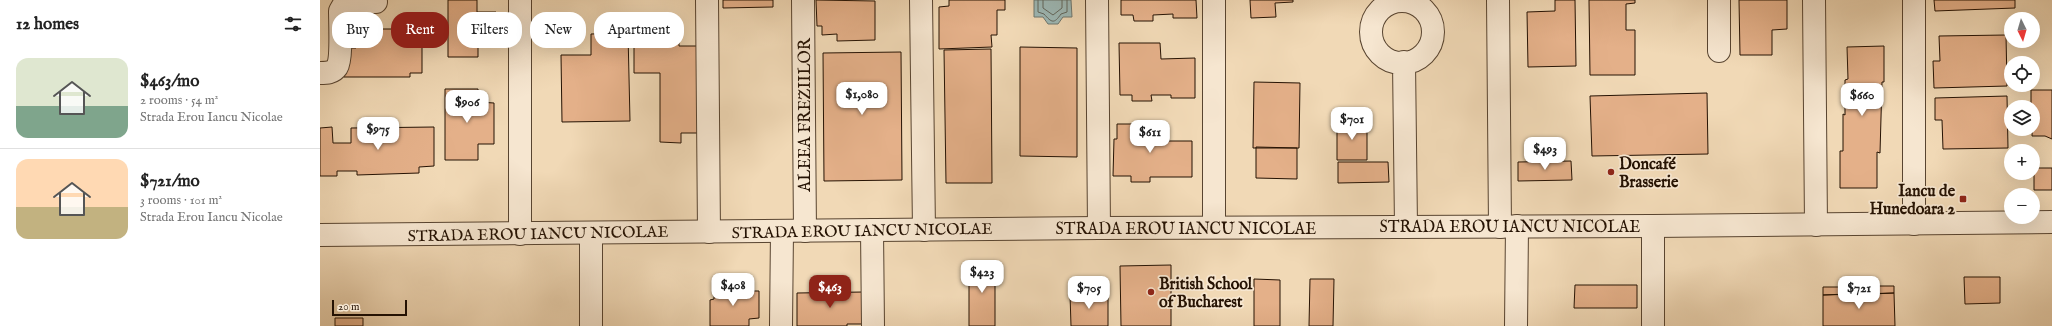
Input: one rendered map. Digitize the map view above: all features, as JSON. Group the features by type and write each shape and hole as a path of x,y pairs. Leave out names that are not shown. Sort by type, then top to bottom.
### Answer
{"street":[{"path":"520,0 520,234"},
{"path":"707,0 709,232"},
{"name":"ALEEA FREZIILOR","path":"803,0 805,230"},
{"path":"922,0 924,230"},
{"path":"1097,0 1099,228"},
{"path":"1214,0 1214,227"},
{"path":"1498,0 1509,226 1516,326"},
{"path":"1719,0 1719,51"},
{"path":"1814,0 1816,225"},
{"path":"1914,0 1914,224"},
{"path":"320,73 332,72 337,67 339,59 340,11 344,4 352,2 376,2"},
{"path":"1404,62 1406,227"},
{"name":"STRADA EROU IANCU NICOLAE","path":"320,236 805,230 1816,225 2052,222"},
{"path":"1653,226 1653,326"},
{"path":"872,230 872,326"},
{"path":"781,326 782,231"},
{"path":"590,233 591,326"}],"water":[{"path":"1034,0 1071,0 1072,17 1063,17 1058,24 1048,24 1043,17 1034,17"}],"building":[{"path":"448,0 477,0 477,12 457,12 457,48 478,48 478,57 448,57"},
{"path":"723,0 773,0 773,7 723,8"},
{"path":"816,0 875,1 875,40 837,41 837,34 822,35 822,26 817,26"},
{"path":"949,0 1005,0 1005,10 997,10 997,35 991,35 992,47 939,49 939,7 949,6"},
{"path":"1121,0 1196,0 1197,18 1173,18 1173,14 1153,15 1153,21 1134,21 1133,15 1121,15"},
{"path":"1250,0 1293,0 1293,2 1275,3 1276,17 1251,18"},
{"path":"1555,0 1575,0 1576,66 1528,67 1527,12 1555,11"},
{"path":"1589,0 1635,0 1635,3 1626,4 1626,30 1635,30 1635,75 1590,75"},
{"path":"1739,0 1787,0 1787,29 1772,30 1772,55 1740,55"},
{"path":"1934,0 2015,0 2015,8 1935,11"},
{"path":"383,29 391,29 391,48 422,48 422,73 410,73 410,77 344,77 344,48 383,48"},
{"path":"591,34 594,34 594,48 628,48 630,121 562,122 561,55 591,55"},
{"path":"2004,35 2004,48 2006,48 2006,56 2004,56 2004,86 1934,88 1933,61 1940,61 1939,36"},
{"path":"1119,43 1160,43 1161,59 1195,58 1195,98 1171,98 1171,95 1151,95 1152,101 1132,101 1132,95 1120,95"},
{"path":"684,46 701,46 701,133 681,133 681,143 660,142 660,73 634,73 634,48 684,48"},
{"path":"1884,46 1884,82 1882,82 1880,153 1877,152 1877,188 1840,188 1840,151 1843,151 1845,80 1848,79 1847,47"},
{"path":"1020,47 1077,48 1077,157 1020,156"},
{"path":"991,49 992,183 946,183 944,50"},
{"path":"901,52 902,180 824,181 823,53"},
{"path":"1254,82 1300,83 1299,148 1253,148"},
{"path":"445,89 478,89 478,102 494,103 494,144 478,144 478,160 445,160"},
{"path":"2052,90 2052,139 2045,136 2040,136 2040,100 2031,100 2031,92"},
{"path":"1707,93 1708,154 1592,156 1590,96"},
{"path":"2007,96 2007,100 2004,100 2004,136 2008,136 2008,144 2004,144 2004,148 1943,149 1942,120 1935,120 1935,98"},
{"path":"1367,121 1367,160 1337,160 1337,122"},
{"path":"1117,124 1159,124 1159,141 1192,141 1192,177 1150,177 1150,182 1131,182 1131,176 1113,176 1114,139 1117,139"},
{"path":"332,127 333,143 351,143 351,128 434,127 434,166 419,167 419,173 357,175 357,171 337,171 337,176 320,176 320,128"},
{"path":"1256,147 1297,148 1297,179 1256,178"},
{"path":"1571,161 1572,180 1518,181 1518,162"},
{"path":"1338,162 1388,162 1389,182 1338,183"},
{"path":"2040,168 2052,168 2052,190 2040,190 2040,188 2034,188 2034,180 2040,180"},
{"path":"969,263 995,263 995,326 969,326"},
{"path":"1171,265 1171,326 1121,326 1120,266"},
{"path":"1964,277 2000,277 2000,303 1965,304"},
{"path":"1254,279 1280,280 1280,326 1254,326"},
{"path":"1310,279 1334,279 1333,326 1309,326"},
{"path":"714,282 728,282 728,291 759,291 759,318 749,319 749,326 710,326 710,300 714,299"},
{"path":"1575,285 1637,285 1637,308 1574,308"},
{"path":"1871,286 1894,286 1894,293 1871,294"},
{"path":"1823,287 1847,287 1847,294 1823,295"},
{"path":"863,292 863,324 847,324 847,326 797,326 797,293"},
{"path":"1108,293 1108,326 1071,326 1070,294"},
{"path":"1894,293 1895,326 1823,326 1823,295"},
{"path":"335,318 363,318 363,326 335,326"}],"place":[{"name":"Doncafé Brasserie","path":"1611,172"},
{"name":"Iancu de Hunedoara 2","path":"1963,199"},
{"name":"British School of Bucharest","path":"1151,292"}]}
